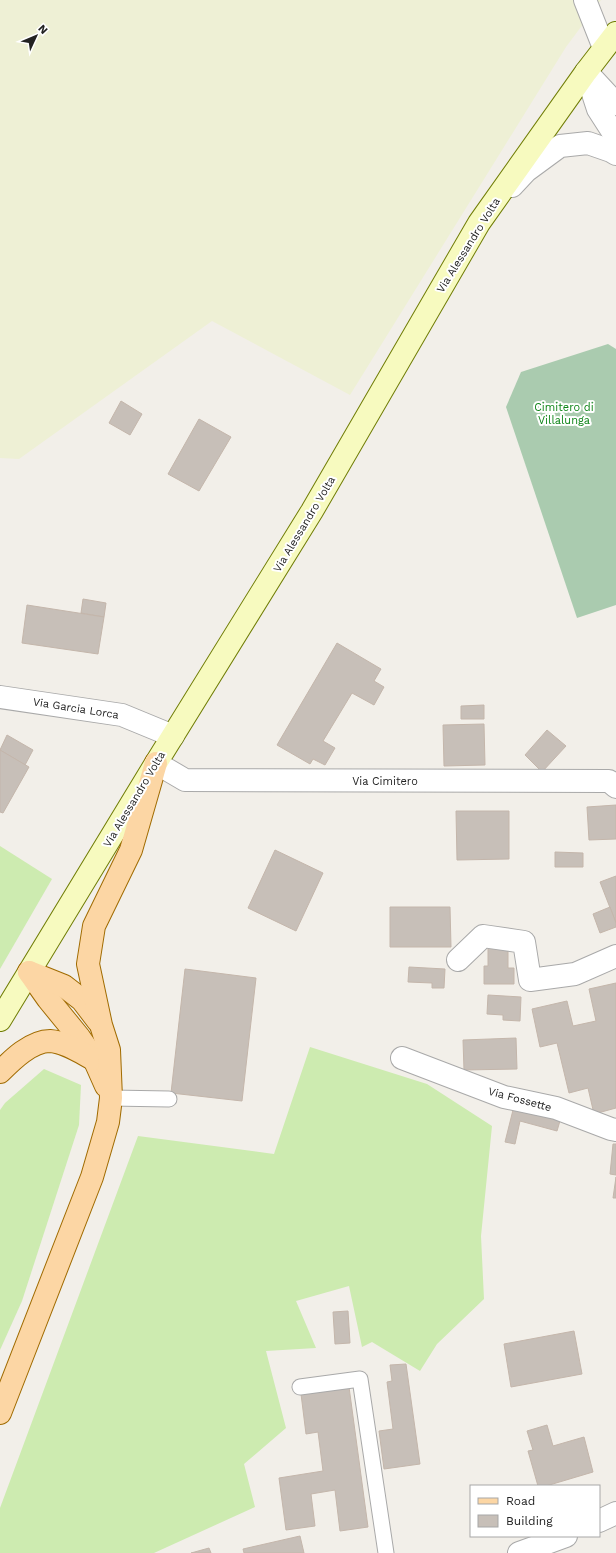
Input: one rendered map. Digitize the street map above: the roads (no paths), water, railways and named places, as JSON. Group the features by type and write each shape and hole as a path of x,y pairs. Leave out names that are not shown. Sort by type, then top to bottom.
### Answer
{"main road":[{"name":"Via Alessandro Volta","path":"0,1020 314,507 479,223 586,72 610,41"},
{"path":"0,1412 92,1177 108,1122 111,1098 109,1050 101,1025 88,964 94,926 131,850 156,763"},
{"path":"29,972 64,986 82,1000 101,1025"},
{"path":"29,972 94,1059 111,1098"},
{"path":"0,1072 29,1047 49,1041 68,1046 94,1059"}],"street":[{"path":"584,0 610,41"},
{"path":"586,72 616,104"},
{"path":"586,72 598,109 616,138"},
{"path":"479,223 526,171 560,146 588,143 616,154"},
{"name":"Via Garcia Lorca","path":"0,697 122,715 173,736"},
{"name":"Via Cimitero","path":"156,763 185,780 578,780 609,781 616,787"},
{"path":"458,960 483,936 524,942 530,980 575,974 616,956"},
{"name":"Via Fossette","path":"402,1058 504,1097 556,1108 616,1130"},
{"path":"600,1521 616,1513"},
{"path":"519,1553 563,1537"}],"lane":[{"path":"111,1098 169,1099"},
{"path":"300,1387 360,1379 386,1553"}],"park label":[{"name":"Cimitero di Villalunga","path":"564,413"}]}
